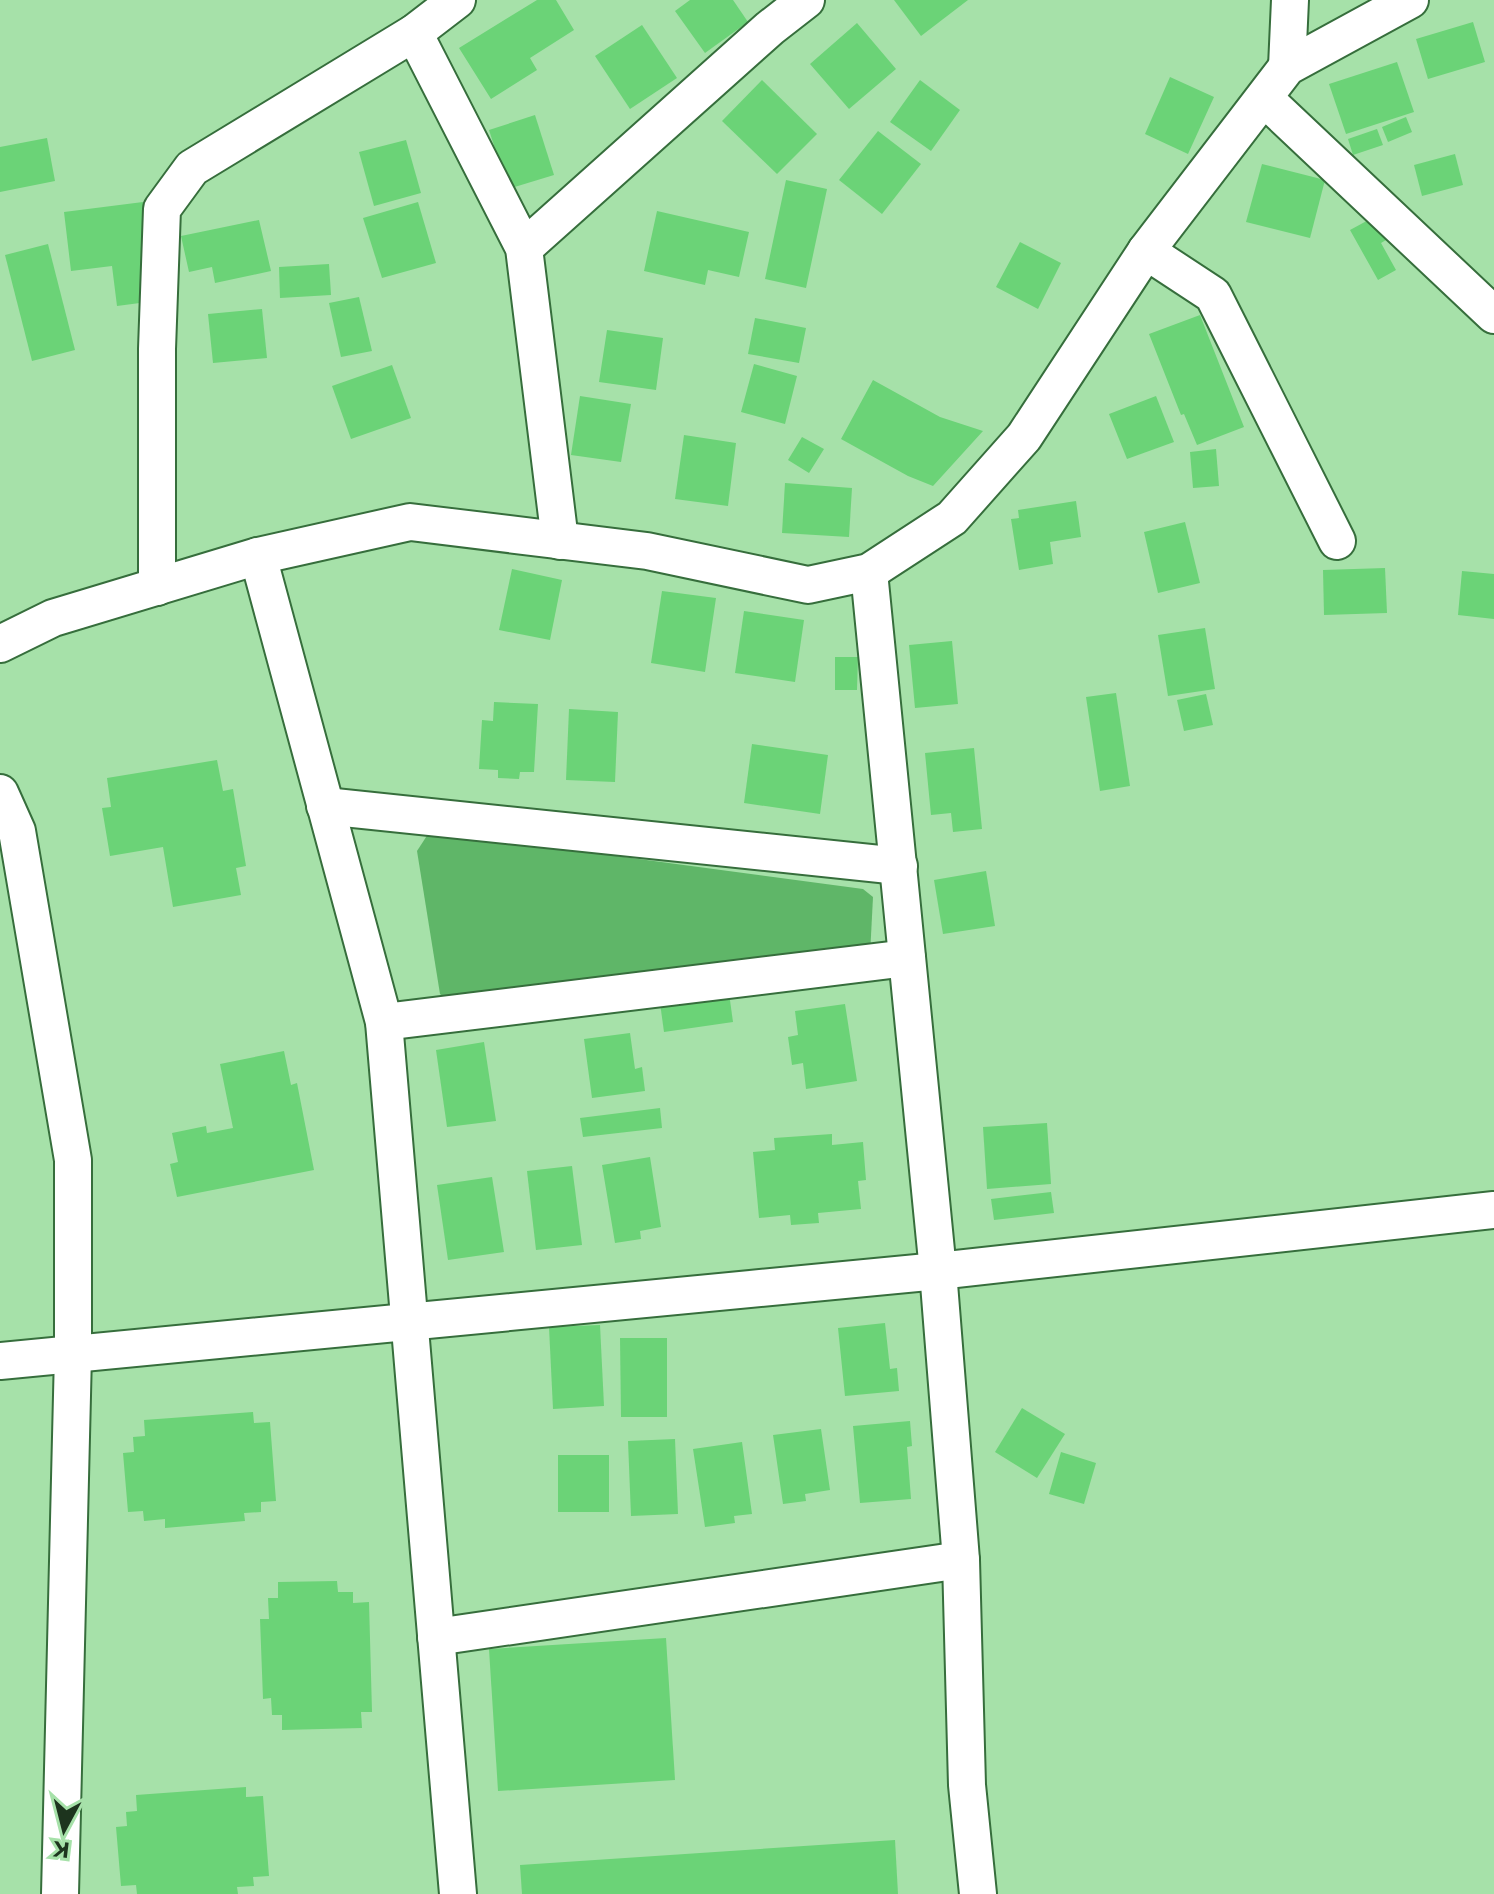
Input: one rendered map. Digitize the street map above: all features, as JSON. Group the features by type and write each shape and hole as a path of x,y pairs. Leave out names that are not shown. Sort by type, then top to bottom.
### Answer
{"street":[{"path":"157,587 157,349 162,209 192,168 414,33 457,0"},
{"path":"524,248 770,28 806,0"},
{"path":"1287,67 1290,0"},
{"path":"0,644 53,618 258,556 410,522 647,551 808,585 869,572 952,518 1024,437 1146,251 1287,67 1410,0"},
{"path":"414,33 524,248 560,541"},
{"path":"1264,98 1494,315"},
{"path":"1146,251 1213,295 1337,541"},
{"path":"258,556 384,1022 458,1894"},
{"path":"869,572 938,1271 961,1560 967,1785 978,1894"},
{"path":"0,793 17,831 73,1160 73,1354 60,1894"},
{"path":"325,806 899,866"},
{"path":"384,1022 907,958"},
{"path":"0,1361 938,1271 1494,1210"},
{"path":"436,1637 961,1560"}],"green space":[{"path":"430,831 863,889 873,897 870,955 452,1005 440,994 417,851"}],"building":[{"path":"537,0 556,0 574,30 530,58 537,70 491,99 459,48"},
{"path":"690,0 733,0 748,22 705,53 675,11"},
{"path":"894,0 968,0 921,36"},
{"path":"1473,22 1485,62 1428,79 1416,39"},
{"path":"857,23 896,69 849,109 810,64"},
{"path":"642,25 677,78 630,109 595,56"},
{"path":"1397,62 1414,112 1346,134 1329,84"},
{"path":"1170,77 1214,97 1188,154 1145,134"},
{"path":"762,80 817,134 777,174 722,121"},
{"path":"920,80 960,110 931,151 890,122"},
{"path":"535,115 554,175 508,189 489,130"},
{"path":"1406,117 1412,132 1388,142 1382,127"},
{"path":"1377,129 1383,145 1353,155 1348,139"},
{"path":"878,131 921,164 882,214 839,180"},
{"path":"47,138 55,181 0,192 0,147"},
{"path":"406,140 421,193 374,206 359,152"},
{"path":"1455,154 1463,185 1422,196 1414,165"},
{"path":"1262,164 1325,180 1310,238 1246,222"},
{"path":"786,180 827,189 806,288 765,279"},
{"path":"143,202 155,301 117,306 112,266 71,271 64,212"},
{"path":"418,202 436,263 382,278 363,218"},
{"path":"657,211 749,232 739,277 708,270 705,285 644,271"},
{"path":"1374,217 1386,240 1381,243 1396,270 1378,280 1350,230"},
{"path":"259,220 271,271 215,283 212,267 189,272 181,236"},
{"path":"1020,242 1061,263 1038,309 996,287"},
{"path":"48,244 75,350 32,361 5,255"},
{"path":"329,264 331,295 280,298 279,267"},
{"path":"359,297 372,351 341,357 329,303"},
{"path":"262,309 267,358 213,363 208,314"},
{"path":"1200,315 1244,427 1197,445 1184,414 1181,415 1149,334"},
{"path":"755,318 806,328 799,363 748,354"},
{"path":"607,330 663,338 656,390 599,382"},
{"path":"754,364 797,376 785,424 741,412"},
{"path":"392,365 411,418 351,439 332,386"},
{"path":"873,380 940,417 983,431 933,486 908,476 841,439"},
{"path":"580,396 631,404 621,462 571,455"},
{"path":"1156,396 1174,442 1127,459 1109,414"},
{"path":"684,435 736,443 728,506 675,499"},
{"path":"802,437 824,449 809,473 788,460"},
{"path":"1216,449 1219,486 1193,488 1190,452"},
{"path":"785,483 852,488 849,537 782,533"},
{"path":"1076,501 1081,537 1050,542 1053,564 1019,570 1011,519 1019,518 1018,510"},
{"path":"1185,522 1200,583 1158,593 1144,532"},
{"path":"1385,568 1387,613 1324,615 1323,570"},
{"path":"512,569 562,580 550,640 499,630"},
{"path":"1462,571 1494,574 1494,619 1458,615"},
{"path":"662,591 716,598 705,672 651,663"},
{"path":"744,611 804,620 795,682 735,673"},
{"path":"1205,628 1215,689 1168,696 1158,635"},
{"path":"952,641 958,704 915,708 909,645"},
{"path":"835,657 858,657 857,690 835,690"},
{"path":"1116,693 1130,786 1100,791 1086,697"},
{"path":"1206,694 1213,725 1184,731 1177,700"},
{"path":"494,702 538,704 534,772 520,772 519,779 498,778 498,770 479,769 482,720 493,721"},
{"path":"569,709 618,712 615,782 566,780"},
{"path":"752,744 828,755 820,814 744,803"},
{"path":"974,748 982,829 953,832 951,813 931,815 925,753"},
{"path":"217,760 223,791 233,789 246,866 236,868 241,895 173,907 163,847 110,856 102,808 111,807 107,778"},
{"path":"986,871 995,926 943,934 934,880"},
{"path":"729,993 733,1022 664,1032 660,1003"},
{"path":"845,1004 857,1081 806,1089 803,1063 792,1065 788,1037 798,1035 795,1011"},
{"path":"630,1033 635,1069 642,1067 645,1091 592,1098 584,1039"},
{"path":"484,1042 496,1121 447,1127 436,1050"},
{"path":"284,1051 291,1085 297,1083 314,1170 177,1197 170,1164 178,1162 172,1133 206,1126 207,1133 233,1128 220,1064"},
{"path":"660,1108 662,1128 583,1137 580,1118"},
{"path":"1047,1123 1051,1184 987,1189 983,1127"},
{"path":"832,1134 832,1145 863,1142 866,1180 858,1181 861,1209 818,1213 819,1223 791,1225 790,1215 759,1218 753,1152 775,1150 774,1138"},
{"path":"650,1157 661,1227 640,1231 641,1239 615,1243 602,1165"},
{"path":"572,1166 582,1245 536,1250 527,1171"},
{"path":"492,1177 504,1252 448,1260 437,1185"},
{"path":"1051,1192 1054,1213 994,1220 991,1199"},
{"path":"885,1323 890,1369 897,1368 899,1391 845,1396 838,1328"},
{"path":"600,1325 604,1406 553,1409 549,1327"},
{"path":"620,1338 667,1338 667,1417 621,1417"},
{"path":"1022,1408 1065,1434 1037,1478 995,1452"},
{"path":"253,1412 254,1423 270,1422 276,1501 261,1502 261,1512 244,1513 245,1521 165,1528 165,1519 144,1521 143,1511 128,1512 123,1453 134,1452 133,1437 145,1436 144,1420"},
{"path":"910,1421 912,1446 907,1447 911,1499 860,1503 853,1426"},
{"path":"821,1429 830,1490 805,1494 806,1501 783,1504 773,1435"},
{"path":"675,1439 678,1514 631,1516 628,1441"},
{"path":"742,1442 752,1514 734,1516 735,1523 705,1527 693,1449"},
{"path":"1061,1452 1096,1463 1084,1504 1049,1494"},
{"path":"558,1455 609,1455 609,1512 558,1512"},
{"path":"337,1581 338,1592 353,1592 353,1603 369,1602 372,1712 361,1712 362,1728 282,1730 282,1715 272,1715 271,1698 263,1699 260,1619 269,1619 268,1598 278,1598 278,1582"},
{"path":"666,1638 675,1780 498,1791 489,1649"},
{"path":"246,1787 246,1797 263,1796 269,1876 253,1877 254,1886 237,1887 238,1894 137,1894 136,1885 121,1886 116,1827 127,1826 126,1812 137,1811 136,1795"},
{"path":"895,1840 898,1894 522,1894 520,1865"}]}
